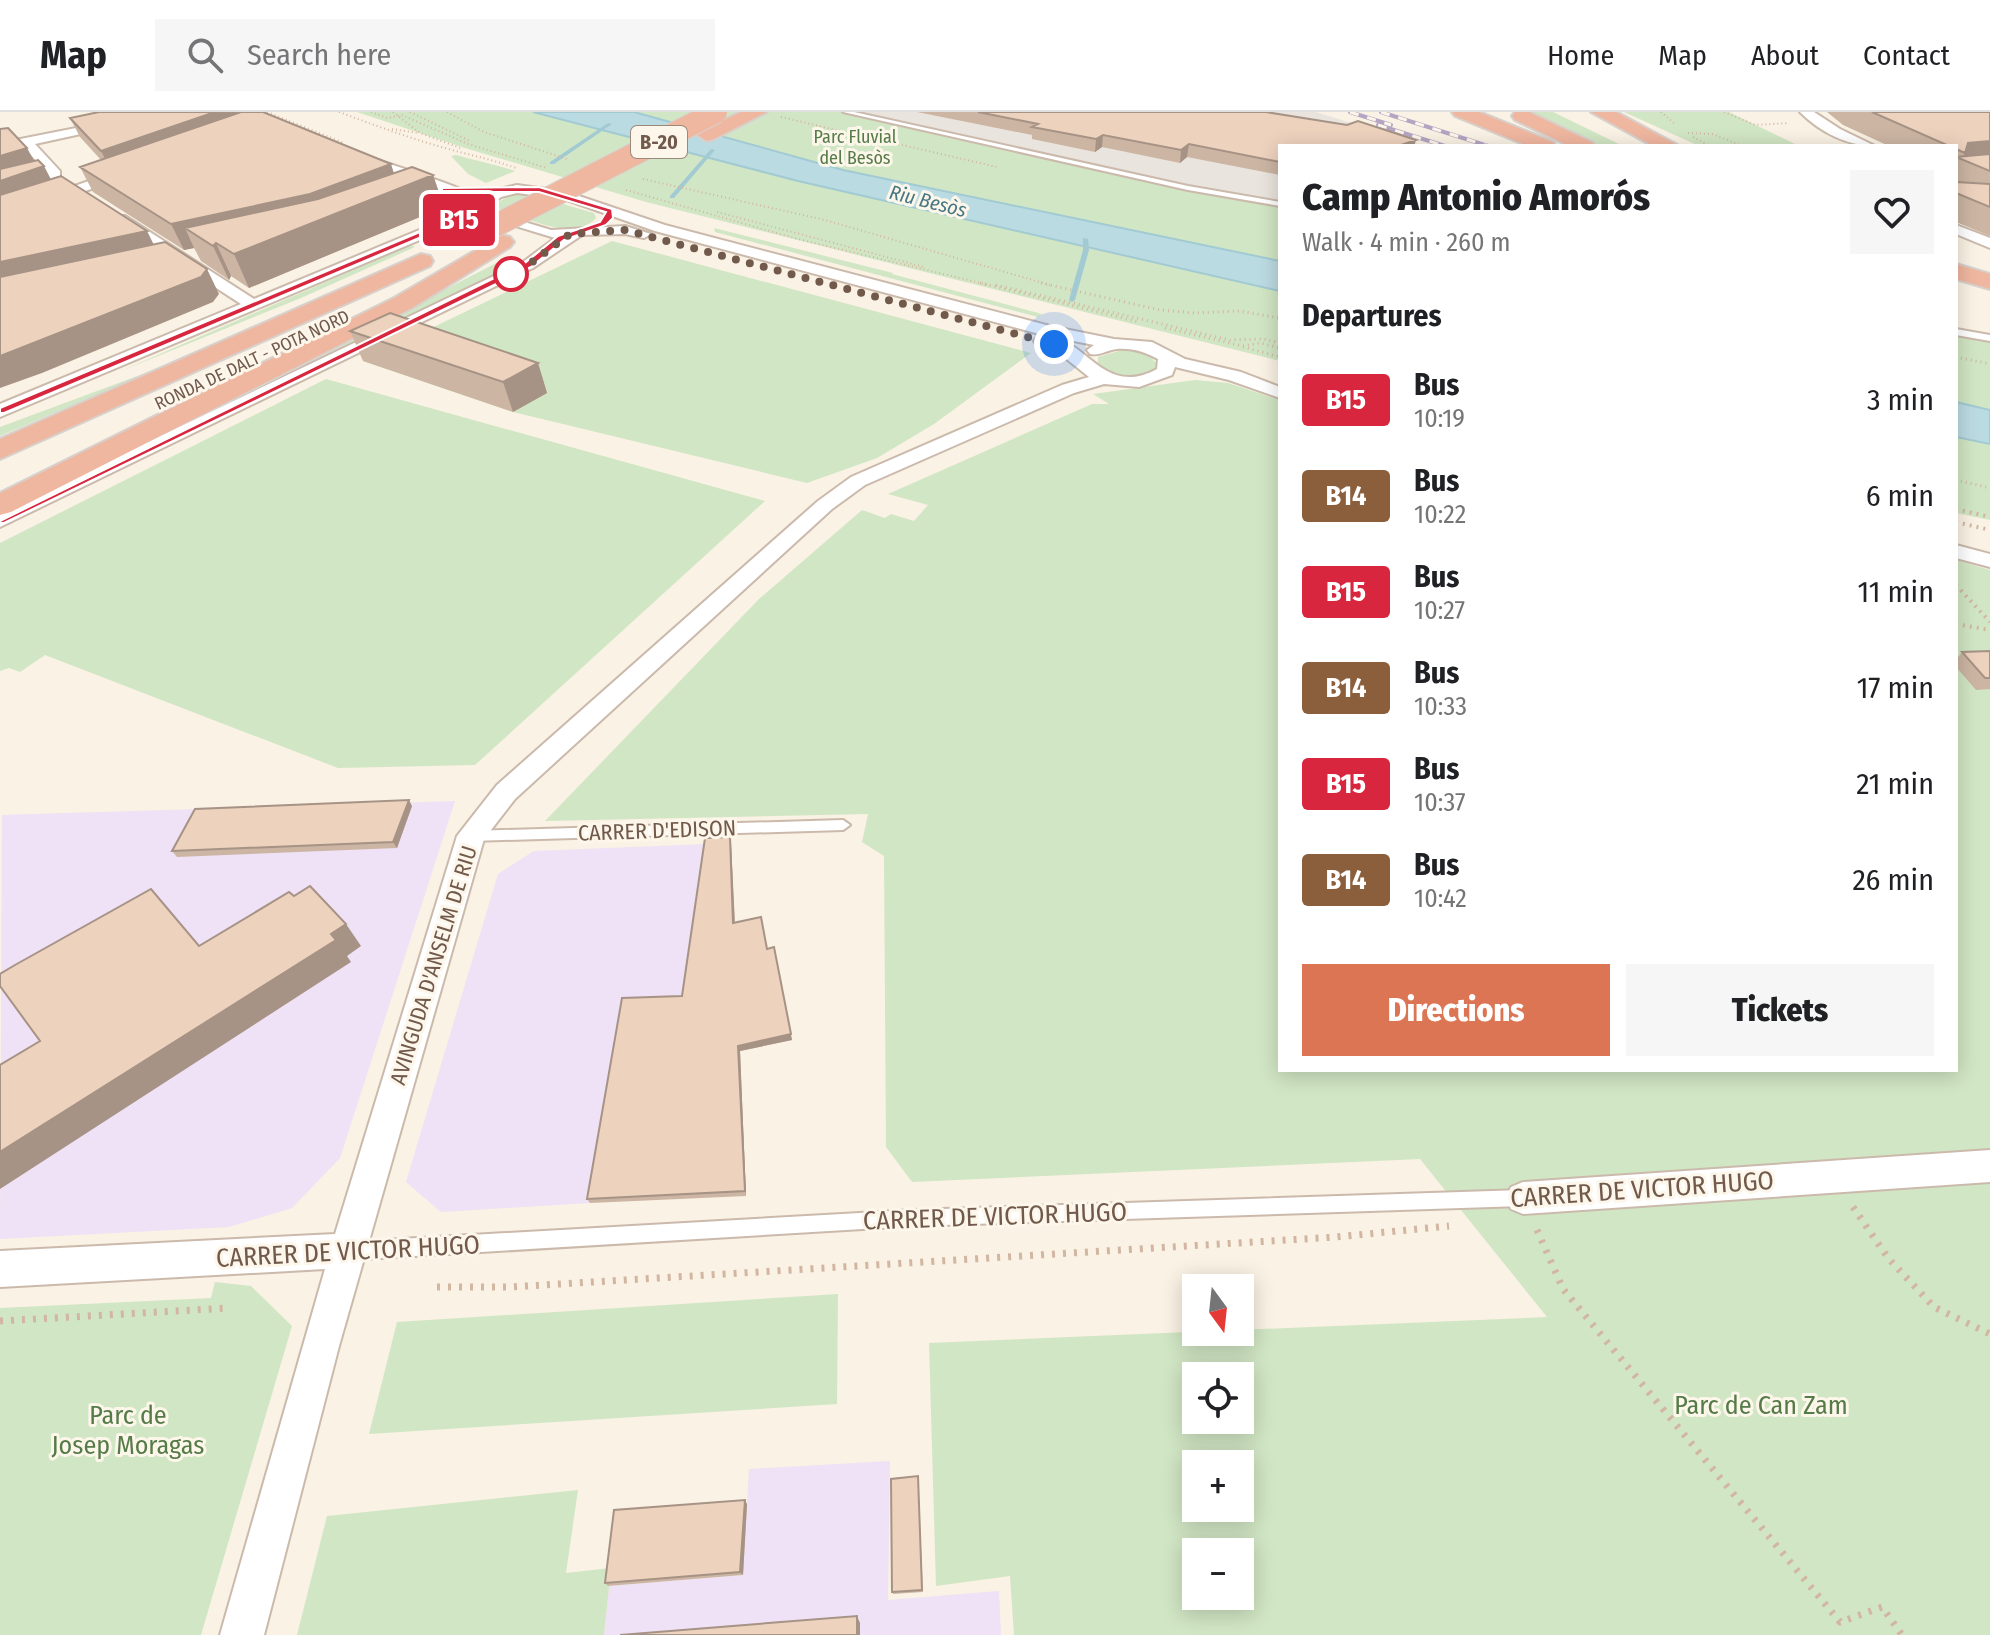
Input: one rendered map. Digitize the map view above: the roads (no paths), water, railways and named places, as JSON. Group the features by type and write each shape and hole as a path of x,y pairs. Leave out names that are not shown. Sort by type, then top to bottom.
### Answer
{"highway":[{"name":"B-20","path":"484,224 716,112"},
{"name":"B-20","path":"484,224 707,135 747,112"},
{"path":"707,135 757,112"},
{"path":"1462,112 1541,144"},
{"path":"1492,112 1563,144"},
{"path":"1512,112 1581,144"},
{"path":"1589,117 1636,144"},
{"path":"1589,117 1663,144"},
{"path":"0,423 161,360 484,224"},
{"path":"0,505 403,303 484,224"},
{"name":"RONDA DE DALT - POTA NORD","path":"0,450 484,224"},
{"name":"RONDA DE DALT - POTA NORD","path":"0,475 324,328 484,224"},
{"path":"1958,257 1990,266"},
{"path":"1958,272 1990,282"},
{"path":"1958,282 1990,291"}],"street":[{"path":"0,147 176,112"},
{"path":"1806,112 1824,126 1864,144"},
{"path":"0,189 55,174 26,142"},
{"path":"339,150 474,198 484,224"},
{"path":"0,217 147,165"},
{"path":"410,195 440,188 539,189 660,228 1049,331 1114,344 1146,346 1167,358 1235,376 1278,392"},
{"path":"484,224 495,194 522,189"},
{"path":"75,190 254,306"},
{"path":"0,521 528,265 576,233 607,221 610,210"},
{"path":"484,224 487,215 550,234 625,230 666,239 1054,344 1094,371 1131,382 1152,379 1166,371 1169,365 1167,358"},
{"path":"0,411 254,306 484,224"},
{"path":"1958,230 1990,243"},
{"path":"150,265 199,254"},
{"path":"1094,371 1092,352 1114,344"},
{"name":"AVINGUDA D'ANSELM DE RIU","path":"242,1635 348,1251 471,836 506,792 825,505 858,481 1068,389 1094,371"},
{"path":"1958,552 1990,561"},
{"name":"CARRER DE VICTOR HUGO","path":"1523,1198 1990,1166"},
{"name":"CARRER DE VICTOR HUGO","path":"0,1269 348,1251"}],"lane":[{"path":"846,112 1188,188 1278,204"},
{"path":"1958,332 1990,338"},
{"name":"CARRER D'EDISON","path":"471,836 843,825"},
{"name":"CARRER DE VICTOR HUGO","path":"348,1251 913,1218 1523,1198"}],"water":[{"name":"Riu Besòs","path":"533,112 634,112 843,170 1278,261 1278,291 798,181"},
{"path":"1958,402 1990,410 1990,444 1958,437"}],"waterway":[{"path":"552,163 610,124"},
{"path":"672,197 713,150"},
{"path":"1072,300 1086,250 1085,239"}],"railway":[{"path":"1350,112 1391,125"},
{"path":"1381,112 1482,144"},
{"path":"1378,125 1439,144"}],"park label":[{"name":"Parc Fluvial del Besòs","path":"855,147"},
{"name":"Parc de Can Zam","path":"1761,1405"},
{"name":"Parc de Josep Moragas","path":"128,1430"}]}
